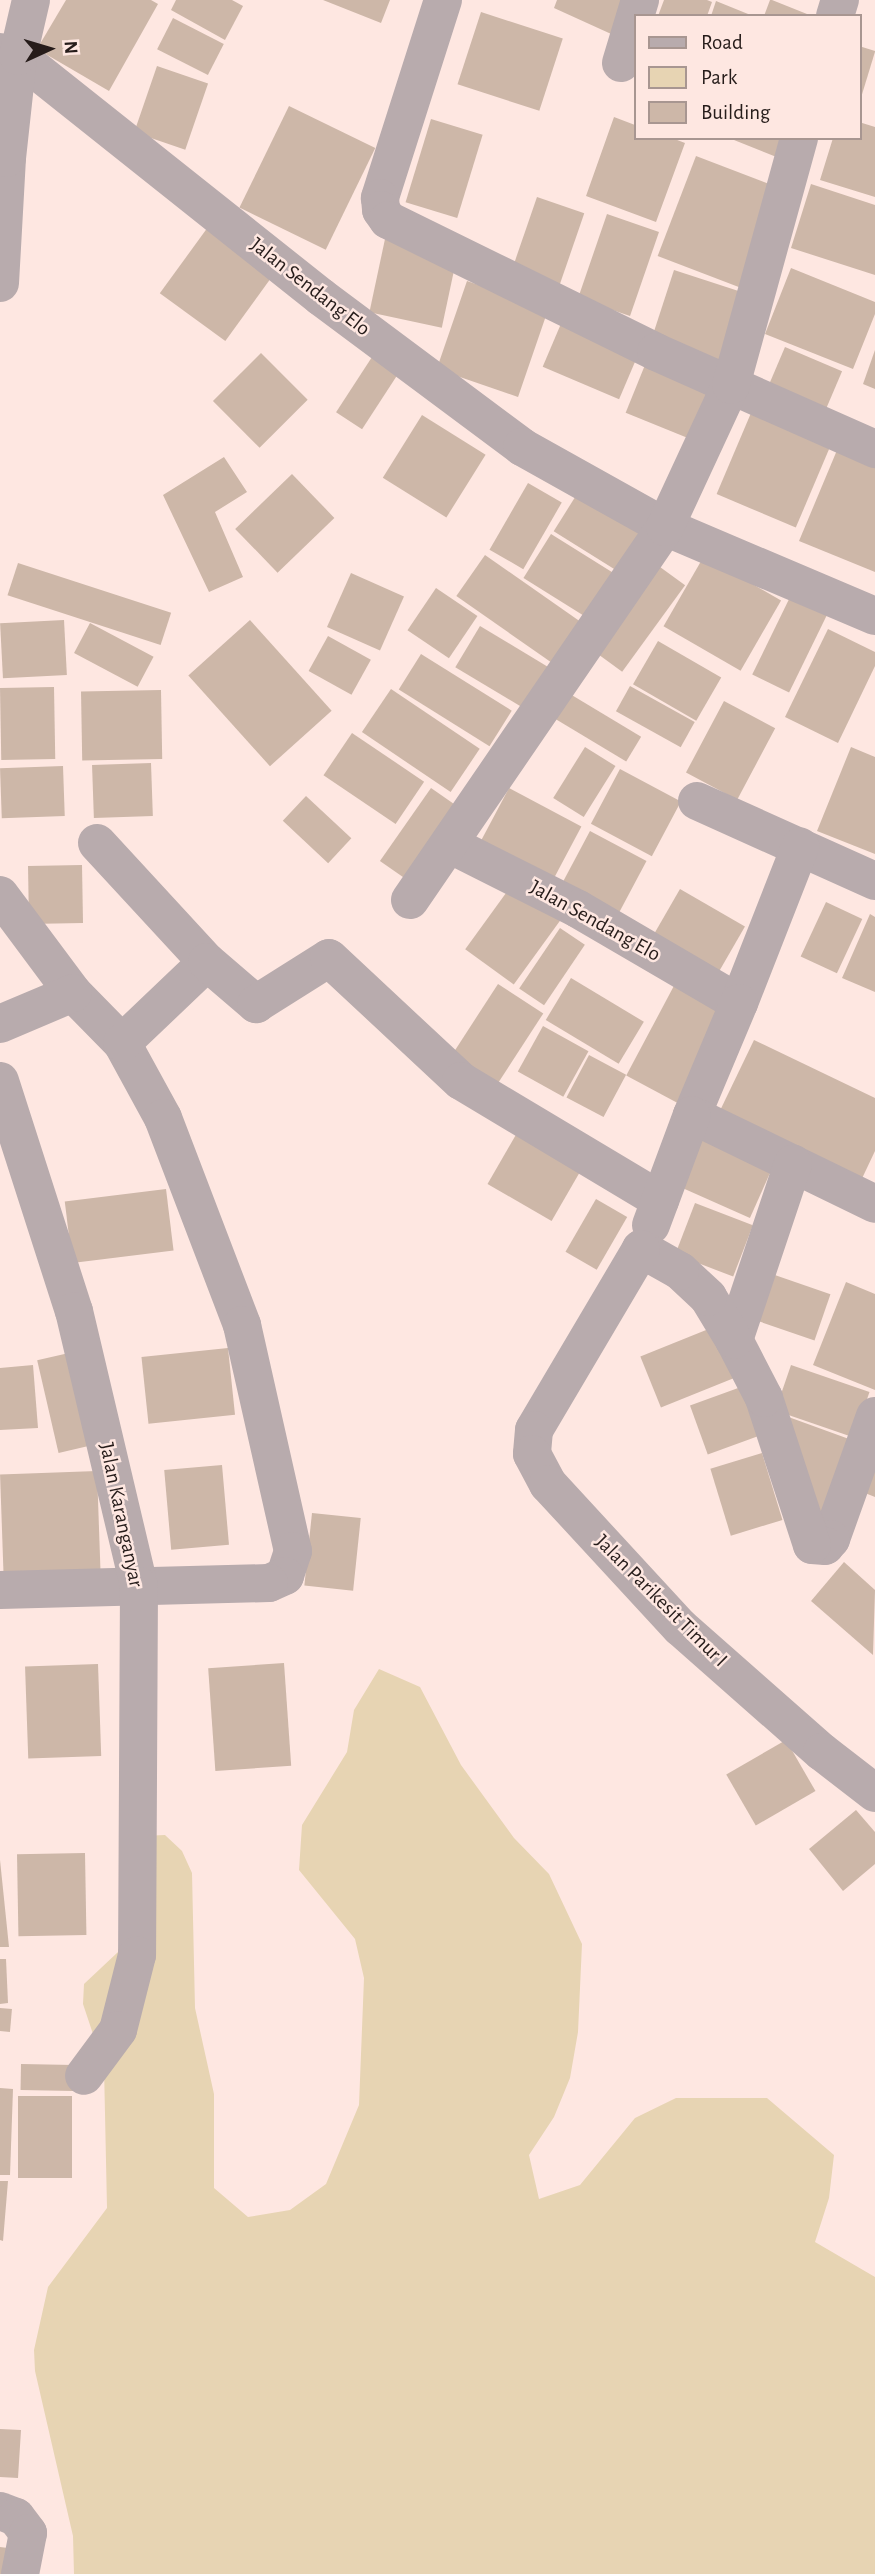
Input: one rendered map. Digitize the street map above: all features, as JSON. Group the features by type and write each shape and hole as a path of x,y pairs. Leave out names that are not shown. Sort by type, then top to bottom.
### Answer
{"street":[{"path":"0,284 9,54 31,0"},
{"path":"443,0 380,198 380,210 388,220 731,385 875,449"},
{"path":"621,63 634,20"},
{"name":"Jalan Sendang Elo","path":"9,54 321,297 522,447 666,527 875,616"},
{"path":"410,901 666,527 731,385 798,140"},
{"path":"697,801 875,881"},
{"path":"97,843 207,962 256,1003 329,958 461,1082 660,1200"},
{"name":"Jalan Sendang Elo","path":"449,844 578,909 739,1003"},
{"path":"800,847 692,1115 875,1204"},
{"path":"0,895 73,993 122,1043 163,1118 242,1325 293,1551 285,1576 269,1583 0,1590"},
{"path":"122,1043 207,962"},
{"path":"0,1024 73,993"},
{"name":"Jalan Karanganyar","path":"0,1081 74,1311 139,1586 137,1955 122,2020 105,2052 84,2076"},
{"name":"Jalan Parikesit Timur I","path":"692,1115 641,1250 534,1430 532,1454 548,1484 680,1627 822,1752 875,1793"},
{"path":"734,1340 793,1164"},
{"path":"641,1250 680,1270 708,1297 734,1340 764,1398 811,1545 825,1546 831,1539 875,1416"},
{"path":"0,2511 16,2517 28,2533 20,2574"}],"green space":[{"path":"379,1669 420,1687 461,1765 514,1838 549,1874 582,1944 578,2032 570,2078 554,2117 529,2155 539,2199 580,2185 635,2118 676,2098 767,2098 834,2155 829,2198 815,2242 875,2277 875,2574 74,2574 73,2536 35,2371 34,2350 48,2287 107,2208 104,2067 83,2004 84,1984 118,1952 142,1836 165,1835 182,1851 192,1873 195,2008 214,2094 214,2188 248,2217 290,2210 326,2184 359,2105 364,1978 355,1939 299,1870 302,1825 347,1752 354,1710"}],"building":[{"path":"66,0 151,0 158,4 109,91 37,49"},
{"path":"176,0 232,0 243,6 225,40 171,10"},
{"path":"323,0 390,0 381,23"},
{"path":"557,0 636,0 620,38 554,8"},
{"path":"664,0 712,2 708,14 659,14"},
{"path":"772,0 807,14 765,14"},
{"path":"716,1 748,14 712,14"},
{"path":"481,12 563,39 539,111 458,84"},
{"path":"173,18 224,44 208,75 157,49"},
{"path":"861,47 875,52 861,98"},
{"path":"157,66 208,84 185,150 134,132"},
{"path":"289,106 375,148 326,250 239,208"},
{"path":"614,117 634,125 634,140 677,140 685,143 656,222 586,196"},
{"path":"431,119 483,135 457,218 406,202"},
{"path":"861,123 875,127 875,197 820,180 832,140 861,140"},
{"path":"734,140 786,140 779,158"},
{"path":"696,156 781,189 743,289 658,256"},
{"path":"811,184 875,205 875,275 791,248"},
{"path":"537,197 584,213 560,284 513,268"},
{"path":"607,214 659,232 630,316 578,298"},
{"path":"208,227 274,275 225,341 160,293"},
{"path":"385,239 457,254 442,328 369,312"},
{"path":"791,268 875,302 875,314 853,369 765,334"},
{"path":"674,270 754,296 730,368 651,342"},
{"path":"467,281 548,309 518,397 437,369"},
{"path":"563,319 639,351 619,399 543,367"},
{"path":"785,347 842,371 823,416 766,392"},
{"path":"875,350 875,389 863,384"},
{"path":"261,353 308,400 260,448 213,401"},
{"path":"372,357 398,374 362,429 336,412"},
{"path":"647,360 720,390 699,442 626,413"},
{"path":"751,413 830,447 796,528 717,494"},
{"path":"422,415 486,455 446,517 383,478"},
{"path":"840,443 875,458 875,572 799,541"},
{"path":"224,457 247,492 215,512 243,577 209,592 163,495"},
{"path":"292,474 334,518 278,573 235,529"},
{"path":"528,483 562,502 523,569 490,550"},
{"path":"577,494 648,539 625,576 554,531"},
{"path":"551,534 622,579 595,623 523,578"},
{"path":"485,555 587,626 558,667 456,596"},
{"path":"704,556 781,600 741,671 664,626"},
{"path":"18,563 171,613 161,645 7,595"},
{"path":"660,567 685,585 622,672 597,654"},
{"path":"351,573 404,597 380,650 327,627"},
{"path":"436,588 477,616 449,658 407,630"},
{"path":"793,591 830,609 789,693 752,675"},
{"path":"64,620 67,675 3,678 0,623"},
{"path":"250,620 332,711 270,766 188,676"},
{"path":"90,623 154,657 138,687 74,653"},
{"path":"480,626 548,667 523,708 455,667"},
{"path":"828,629 875,652 875,666 838,743 785,717"},
{"path":"328,636 371,660 351,695 309,671"},
{"path":"658,641 721,678 696,721 633,684"},
{"path":"421,654 512,711 489,746 399,690"},
{"path":"630,686 695,722 681,747 616,711"},
{"path":"54,687 55,759 1,760 0,688"},
{"path":"391,689 480,749 451,792 362,732"},
{"path":"161,690 162,759 82,760 81,691"},
{"path":"570,694 641,737 626,762 555,719"},
{"path":"724,701 775,728 737,800 686,773"},
{"path":"352,733 424,782 396,824 323,775"},
{"path":"585,747 616,766 584,817 553,798"},
{"path":"851,747 875,757 875,854 817,831"},
{"path":"151,763 153,816 94,818 92,765"},
{"path":"63,766 65,816 2,818 0,768"},
{"path":"620,769 681,801 652,856 591,824"},
{"path":"431,788 463,810 412,883 380,861"},
{"path":"509,788 581,826 551,884 478,845"},
{"path":"306,796 351,838 328,863 283,821"},
{"path":"590,831 647,861 616,919 559,889"},
{"path":"82,865 83,923 29,924 28,866"},
{"path":"514,882 563,917 514,984 465,949"},
{"path":"680,889 745,926 712,984 647,946"},
{"path":"826,902 862,919 837,973 801,956"},
{"path":"870,914 875,917 875,992 842,978"},
{"path":"560,928 585,945 544,1005 519,989"},
{"path":"571,978 644,1022 619,1064 546,1020"},
{"path":"676,982 733,1012 683,1106 626,1076"},
{"path":"498,984 543,1013 493,1091 448,1061"},
{"path":"543,1026 588,1051 563,1097 518,1071"},
{"path":"754,1040 875,1098 875,1151 857,1189 715,1121"},
{"path":"589,1055 626,1075 604,1117 566,1097"},
{"path":"521,1126 585,1163 552,1221 488,1184"},
{"path":"698,1138 771,1171 750,1218 677,1186"},
{"path":"166,1189 174,1251 72,1263 65,1201"},
{"path":"596,1199 627,1217 597,1270 566,1252"},
{"path":"695,1203 753,1225 733,1277 675,1254"},
{"path":"769,1273 830,1294 815,1340 753,1319"},
{"path":"846,1282 875,1294 875,1390 813,1365"},
{"path":"721,1324 742,1375 661,1408 640,1357"},
{"path":"228,1348 235,1415 148,1424 141,1357"},
{"path":"82,1350 103,1443 59,1453 37,1360"},
{"path":"33,1365 38,1428 0,1430 0,1368"},
{"path":"791,1365 869,1392 854,1437 775,1410"},
{"path":"752,1383 770,1432 708,1454 690,1406"},
{"path":"783,1415 860,1443 821,1532"},
{"path":"762,1453 782,1520 731,1536 710,1469"},
{"path":"222,1465 229,1545 171,1550 164,1470"},
{"path":"875,1470 875,1497 865,1493"},
{"path":"97,1471 101,1585 4,1588 0,1474"},
{"path":"312,1513 361,1518 353,1591 304,1586"},
{"path":"844,1562 875,1590 873,1655 811,1601"},
{"path":"284,1663 291,1766 215,1771 208,1668"},
{"path":"98,1664 101,1756 28,1758 25,1667"},
{"path":"786,1740 816,1791 756,1826 726,1774"},
{"path":"856,1810 875,1832 875,1864 843,1891 809,1849"},
{"path":"85,1853 86,1935 18,1936 17,1854"},
{"path":"0,1860 9,1947 0,1947"},
{"path":"0,1959 6,1959 8,2003 0,2004"},
{"path":"0,2008 12,2009 10,2032 0,2031"},
{"path":"21,2064 74,2065 74,2091 21,2090"},
{"path":"0,2088 13,2089 10,2175 0,2175"},
{"path":"18,2096 72,2096 72,2178 18,2178"},
{"path":"0,2181 8,2181 3,2241 0,2240"},
{"path":"0,2429 21,2430 18,2478 0,2477"},
{"path":"0,2547 8,2548 3,2574 0,2574"}]}
